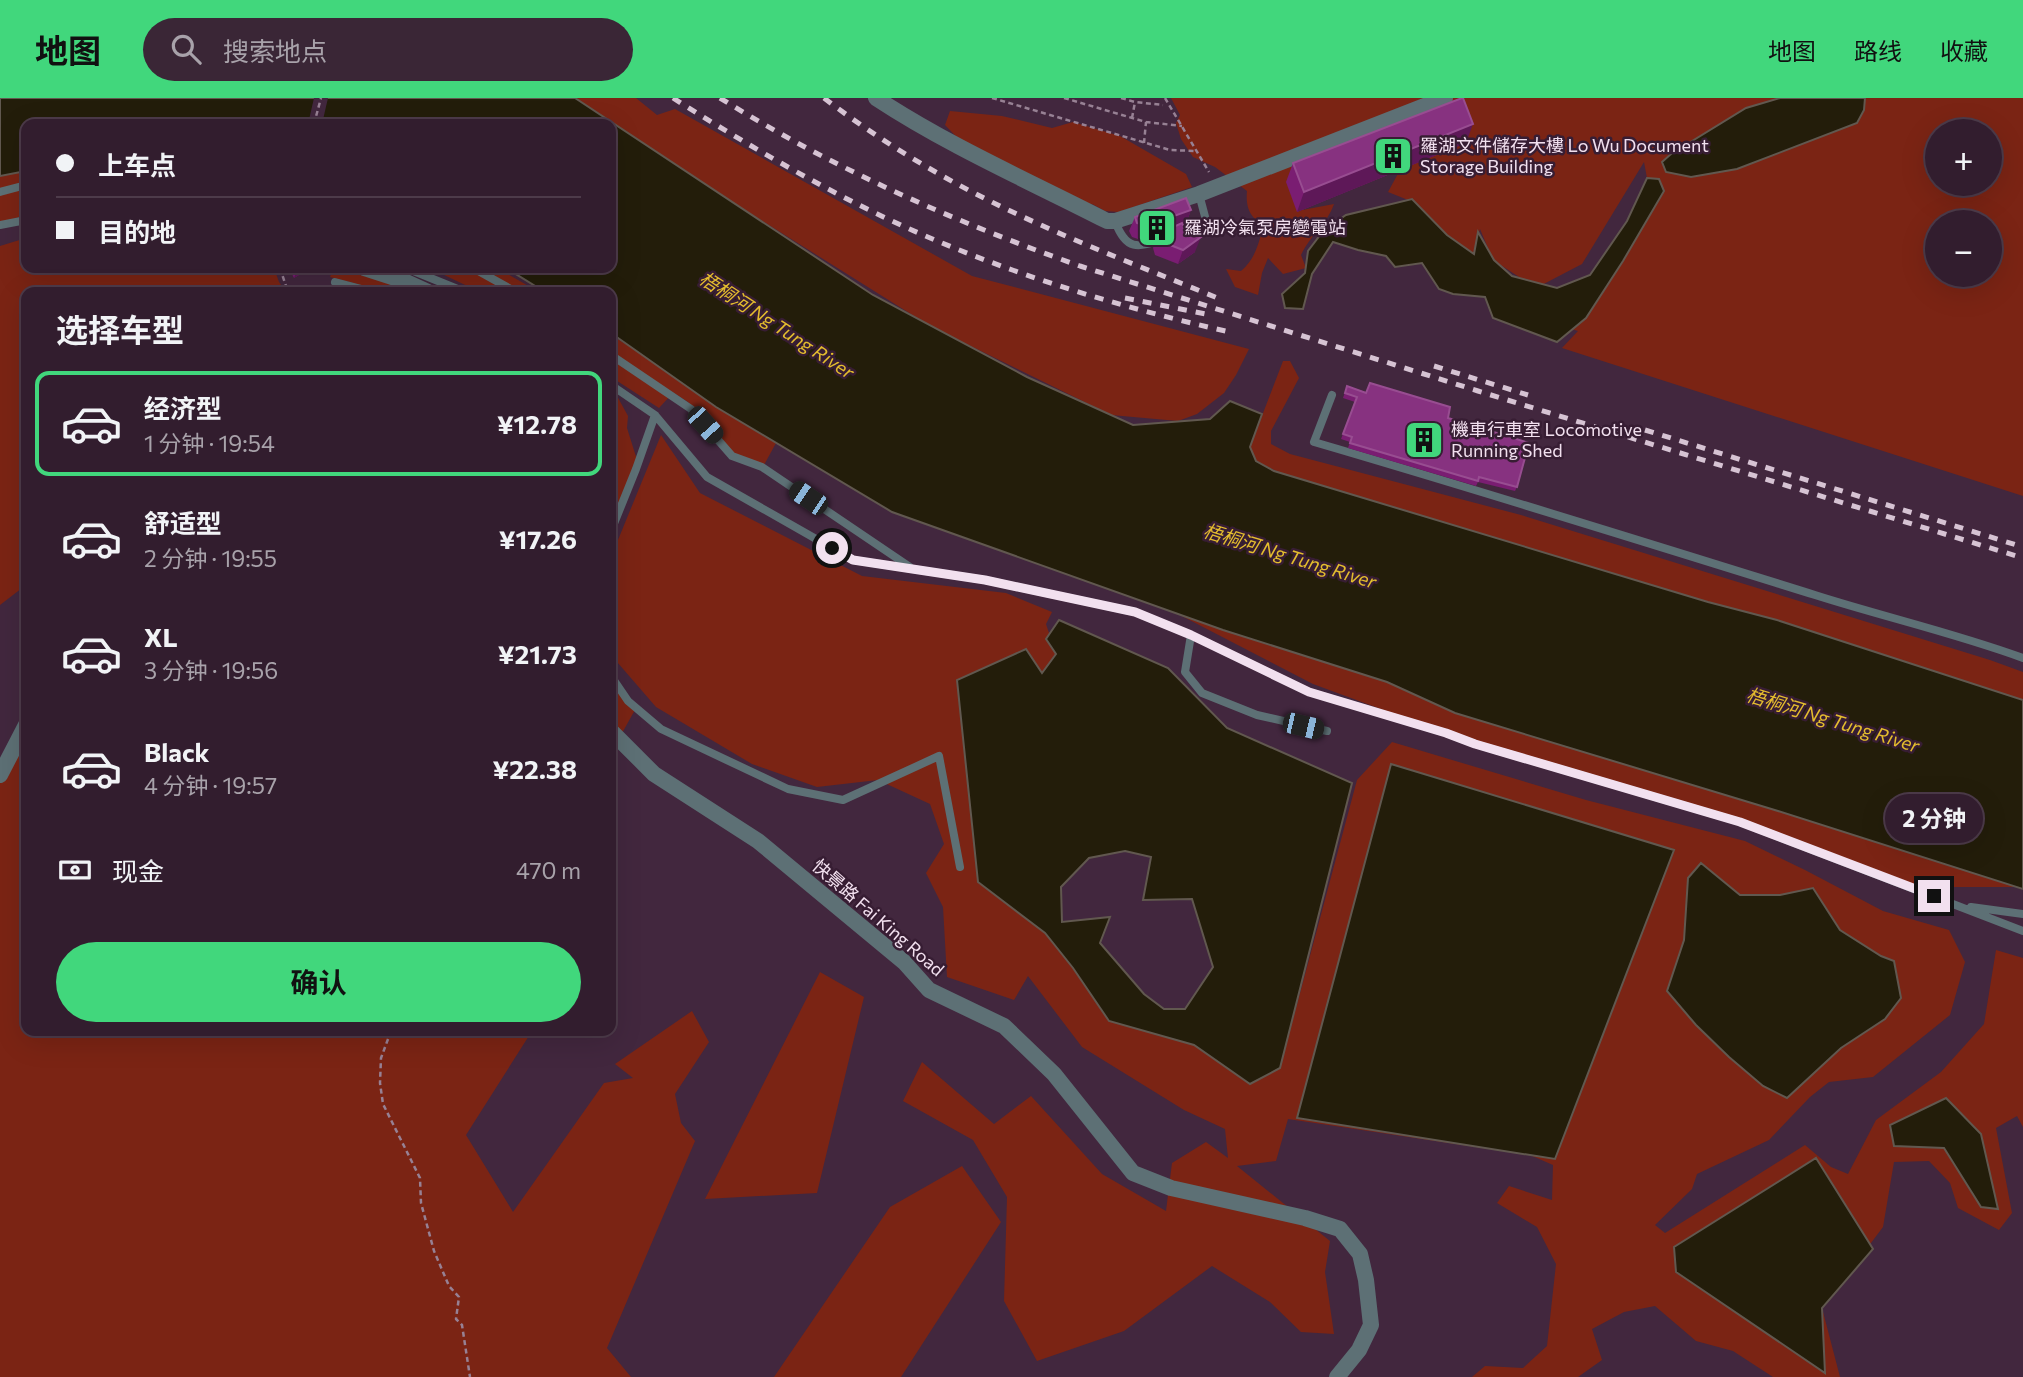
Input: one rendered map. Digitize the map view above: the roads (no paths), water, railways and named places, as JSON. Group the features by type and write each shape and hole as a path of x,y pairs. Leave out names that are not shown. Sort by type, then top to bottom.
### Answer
{"street":[{"path":"876,98 953,144 1107,221 1115,222 1199,194 1445,98"},
{"path":"380,273 406,281"},
{"path":"0,775 21,735"},
{"name":"快景路 Fai King Road","path":"616,736 654,774 758,841 904,962 929,990 1004,1026 1054,1074 1133,1172 1171,1188 1305,1218 1340,1229 1360,1254 1371,1325 1359,1350 1336,1377"}],"lane":[{"path":"0,192 21,186"},
{"path":"1183,232 1208,224 1199,194"},
{"path":"0,225 21,221"},
{"path":"1115,222 1120,237 1132,244 1141,246 1171,237"},
{"path":"482,273 507,287"},
{"path":"406,281 438,287"},
{"path":"335,282 354,287"},
{"path":"616,358 691,409 732,456 762,467 913,569"},
{"path":"616,388 655,415 706,477 853,560 985,580 1135,612 1191,635 1309,692 1740,822 2023,930"},
{"path":"1332,395 1314,442 1992,646 2023,658"},
{"path":"616,519 655,415"},
{"path":"1191,635 1185,672 1202,693 1256,715 1326,731"},
{"path":"616,683 628,701 661,729 788,789 843,800 939,756 960,867"},
{"path":"1957,905 2023,914"}],"water":[{"path":"0,98 575,98 607,119 21,119 21,172 0,176"},
{"path":"1780,98 1865,98 1864,110 1857,123 1737,169 1691,177 1666,172 1662,162 1671,154 1746,108"},
{"name":"梧桐河 Ng Tung River","path":"616,125 873,295 1027,377 1133,425 1210,419 1230,401 1262,414 1250,447 1256,461 1274,471 1708,602 1777,620 2023,700 2023,889 1455,713 1387,682 1223,630 892,512 716,407 616,337 616,287 537,287 514,273 616,273"},
{"path":"1647,178 1659,179 1664,191 1586,318 1557,342 1493,318 1485,297 1453,294 1439,289 1422,263 1395,267 1386,256 1333,242 1312,274 1303,309 1285,308 1282,294 1305,273 1308,251 1324,230 1346,215 1412,199 1447,235 1474,254 1478,232 1494,260 1512,276 1557,288 1590,275 1627,221"},
{"path":"1059,620 1168,668 1227,728 1352,783 1280,1068 1250,1084 1194,1045 1109,1021 1045,933 978,882 957,680 1026,649 1042,673 1056,654 1046,639","holes":["1125,851 1151,857 1143,900 1192,899 1213,967 1185,1009 1164,1009 1144,994 1100,943 1110,917 1062,922 1061,887 1089,858"]},
{"path":"1391,764 1674,850 1555,1159 1297,1118"},
{"path":"1701,863 1740,895 1780,895 1813,888 1840,930 1881,956 1894,961 1901,998 1885,1019 1841,1048 1787,1098 1763,1086 1729,1057 1696,1025 1667,991 1684,940 1688,878"},
{"path":"1946,1098 1981,1134 1998,1209 1981,1207 1944,1148 1894,1146 1890,1125"},
{"path":"1816,1158 1873,1249 1822,1308 1825,1373 1676,1272 1674,1247"}],"railway":[{"path":"673,98 833,192 902,226 1042,280 1137,309 1234,333"},
{"path":"720,98 851,171 941,212 1080,266 2023,558"},
{"path":"824,98 888,143 977,194 1054,231 1220,299"},
{"path":"1125,298 1211,315"},
{"path":"1434,366 1528,395"},
{"path":"1645,430 2023,547"}],"place":[{"name":"羅湖文件儲存大樓 Lo Wu Document Storage Building","path":"1393,156"},
{"name":"羅湖冷氣泵房變電站","path":"1157,228"},
{"name":"機車行車室 Locomotive Running Shed","path":"1424,440"}]}
